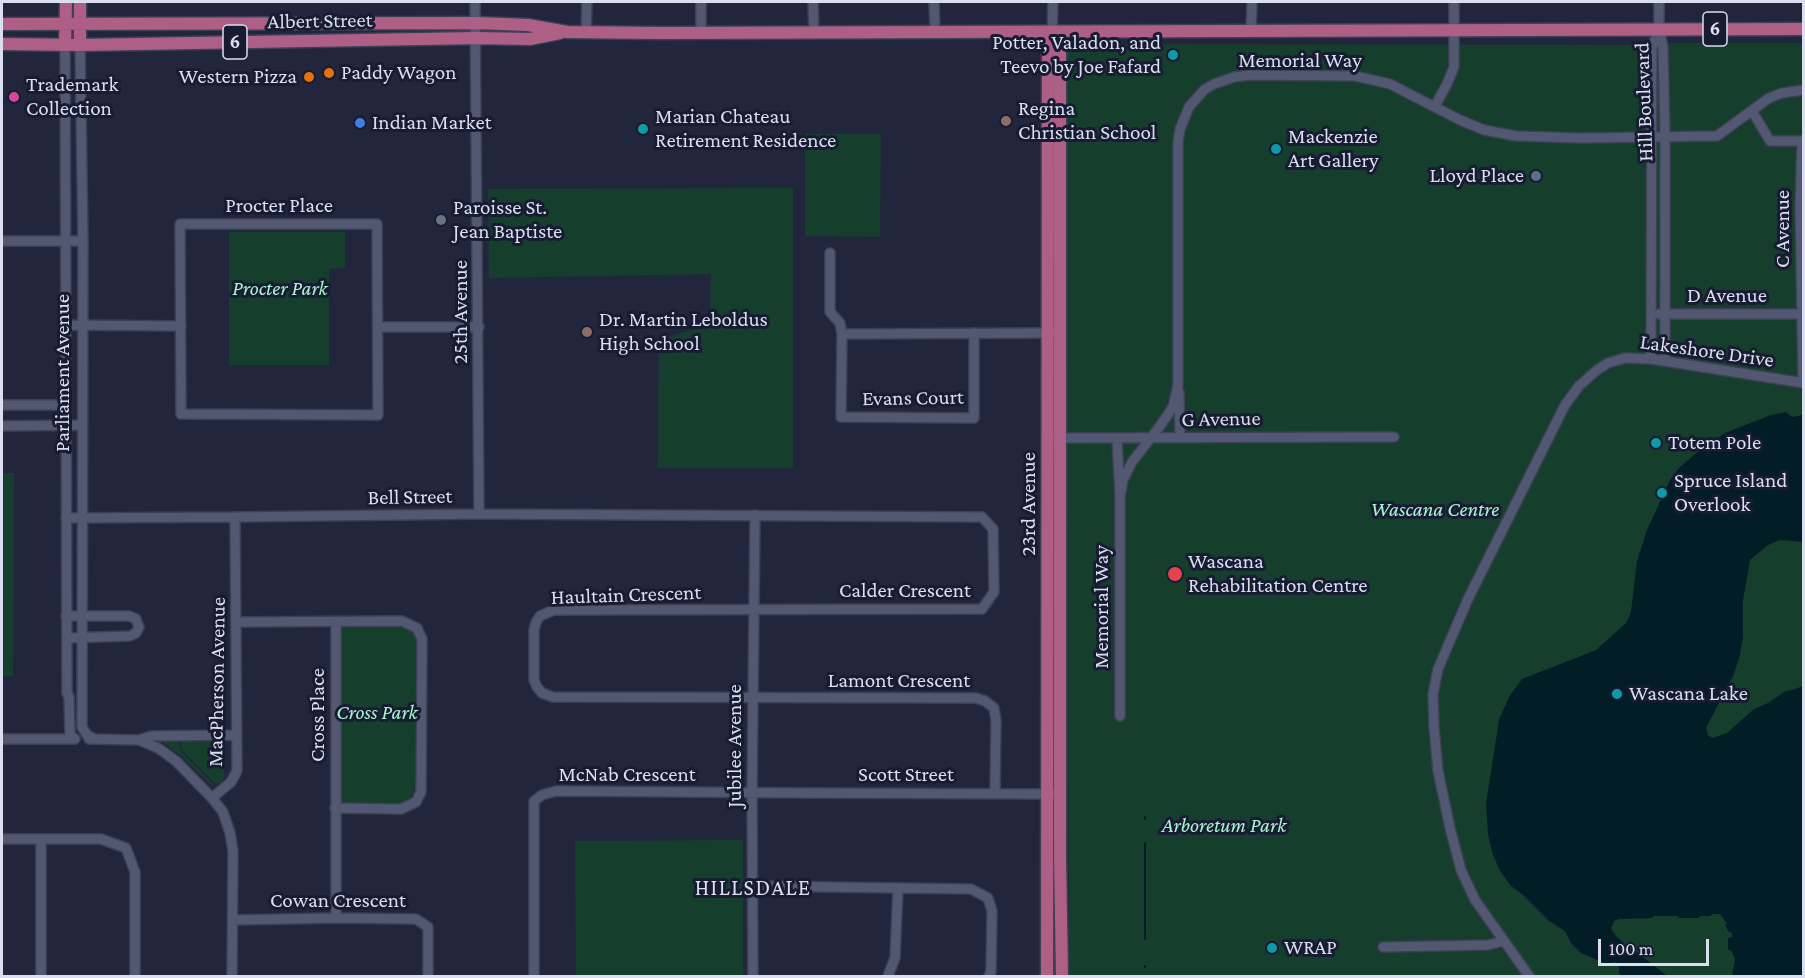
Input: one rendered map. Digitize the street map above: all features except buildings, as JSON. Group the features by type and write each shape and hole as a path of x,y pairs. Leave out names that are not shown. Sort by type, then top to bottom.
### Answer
{"main road":[{"name":"Parliament Avenue","path":"65,44 66,2"},
{"name":"Parliament Avenue","path":"80,2 80,45"},
{"name":"Albert Street","path":"2,24 477,23 528,24 567,32"},
{"name":"Albert Street","path":"2,44 530,39 567,32 1455,32 1803,29"},
{"name":"23rd Avenue","path":"1047,976 1054,794 1053,32"},
{"name":"23rd Avenue","path":"1054,794 1062,976"}],"street":[{"name":"25th Avenue","path":"476,2 479,514"},
{"path":"586,32 588,2"},
{"path":"701,2 701,33"},
{"path":"813,2 814,33"},
{"path":"934,2 935,32"},
{"name":"23rd Avenue","path":"1053,2 1053,32"},
{"path":"1251,31 1252,2"},
{"path":"1436,106 1454,67 1454,2"},
{"path":"1659,2 1659,29"},
{"name":"Hill Boulevard","path":"1659,29 1663,48 1665,137 1665,361"},
{"name":"Hill Boulevard","path":"1651,359 1652,48 1659,29"},
{"name":"Parliament Avenue","path":"53,739 59,736 62,729 67,693 65,44"},
{"name":"Parliament Avenue","path":"80,45 83,241 82,727"},
{"name":"Memorial Way","path":"1120,497 1123,480 1132,462 1173,407 1178,385 1178,142 1189,107 1196,98 1214,84 1234,77 1250,75 1355,76 1390,84 1472,126 1500,135 1537,137 1717,136 1769,98 1782,93 1803,90"},
{"name":"C Avenue","path":"1752,111 1770,141 1802,141 1803,383"},
{"name":"Procter Place","path":"180,224 377,224 378,327 378,415 181,414 180,224"},
{"path":"2,241 83,241"},
{"path":"830,253 830,312 840,323 842,334 1054,333"},
{"name":"D Avenue","path":"1651,314 1803,314"},
{"path":"65,325 181,326"},
{"path":"378,327 479,327"},
{"name":"Evans Court","path":"842,334 842,417 974,418 974,333"},
{"name":"Lakeshore Drive","path":"1529,976 1475,900 1461,870 1438,771 1433,694 1438,669 1468,599 1565,405 1579,386 1597,370 1608,363 1625,358 1651,359 1803,383"},
{"path":"1178,385 1180,438"},
{"path":"2,405 65,405"},
{"path":"2,426 82,425"},
{"name":"G Avenue","path":"1054,438 1394,437"},
{"name":"Memorial Way","path":"1117,438 1120,497 1120,716"},
{"name":"Bell Street","path":"66,518 479,514 755,515"},
{"name":"Jubilee Avenue","path":"753,976 755,515"},
{"name":"Calder Crescent","path":"753,610 982,609 994,592 993,529 982,518 755,515"},
{"name":"MacPherson Avenue","path":"232,976 233,851 223,812 212,798 231,782 237,771 235,517"},
{"name":"Haultain Crescent","path":"753,610 554,610 547,612 540,616 534,630 534,680 537,687 547,696 553,697 753,699"},
{"path":"66,616 129,615 136,619 139,627 136,633 130,636 67,638"},
{"name":"Cross Place","path":"336,621 336,918"},
{"path":"237,622 402,621 417,628 422,639 421,792 416,802 401,809 335,808"},
{"name":"Parliament Avenue","path":"67,693 69,732 70,737 76,739"},
{"name":"Lamont Crescent","path":"753,699 976,698 985,700 993,708 996,721 995,793"},
{"path":"76,739 81,735 82,727"},
{"path":"82,727 87,735 95,740"},
{"path":"2,739 139,740 151,736 237,735"},
{"path":"139,740 158,748 176,761 212,798"},
{"name":"McNab Crescent","path":"534,976 534,801 542,795 556,791 752,793"},
{"name":"Scott Street","path":"752,793 1054,794"},
{"path":"2,839 101,839 126,848 135,872 135,976"},
{"path":"41,839 41,976"},
{"path":"753,886 970,889 988,898 992,911 991,972 989,976"},
{"path":"888,976 895,958 898,888"},
{"name":"Cowan Crescent","path":"233,920 416,919 428,927 428,976"},
{"path":"1383,947 1488,945 1504,941"}],"green space":[{"name":"Wascana Centre","path":"1803,43 1803,976 1069,976 1066,53 1079,44 1641,45"},
{"path":"805,134 881,134 880,237 805,236"},
{"path":"793,188 793,468 658,468 659,340 710,324 711,274 489,278 488,189"},
{"name":"Procter Park","path":"229,232 345,232 345,268 329,269 329,365 229,365"},
{"path":"2,473 14,473 13,676 2,676"},
{"name":"Cross Park","path":"345,624 402,625 411,630 416,640 415,785 412,796 404,803 344,804 339,799 339,631"},
{"path":"163,739 179,739 180,750 215,786 163,743"},
{"path":"181,739 225,739 224,778 217,785 181,749"},
{"path":"743,840 743,976 576,976 575,841"}],"water":[{"name":"Wascana Lake","path":"1786,412 1792,417 1803,415 1803,542 1780,540 1768,545 1750,560 1743,600 1743,637 1740,655 1734,674 1706,728 1708,735 1712,738 1727,733 1754,709 1803,684 1803,976 1732,976 1735,959 1731,950 1728,950 1728,938 1732,937 1732,933 1728,931 1725,925 1727,924 1720,914 1713,914 1698,918 1654,916 1614,921 1611,929 1624,943 1624,952 1628,955 1638,953 1667,976 1622,976 1619,973 1619,965 1615,962 1606,964 1581,953 1571,943 1565,931 1549,921 1511,886 1500,871 1488,834 1486,804 1499,720 1509,697 1522,679 1596,650 1626,623 1631,612 1637,561 1647,530 1670,480 1680,467 1725,433 1771,415"}],"waterway":[{"path":"1145,843 1145,939"}],"place":[{"name":"Potter, Valadon, and Teevo by Joe Fafard","path":"1173,55"},
{"name":"Paddy Wagon","path":"329,73"},
{"name":"Western Pizza","path":"309,77"},
{"name":"Trademark Collection","path":"14,97"},
{"name":"Regina Christian School","path":"1006,121"},
{"name":"Indian Market","path":"360,123"},
{"name":"Marian Chateau Retirement Residence","path":"643,129"},
{"name":"Mackenzie Art Gallery","path":"1276,149"},
{"name":"Lloyd Place","path":"1536,176"},
{"name":"Paroisse St. Jean Baptiste","path":"441,220"},
{"name":"Dr. Martin Leboldus High School","path":"587,332"},
{"name":"Totem Pole","path":"1656,443"},
{"name":"Spruce Island Overlook","path":"1662,493"},
{"name":"Wascana Rehabilitation Centre","path":"1175,574"},
{"name":"Wascana Lake","path":"1617,694"},
{"name":"WRAP","path":"1272,948"}],"district":[{"name":"HILLSDALE","path":"753,888"}],"park label":[{"name":"Arboretum Park","path":"1224,826"}]}
